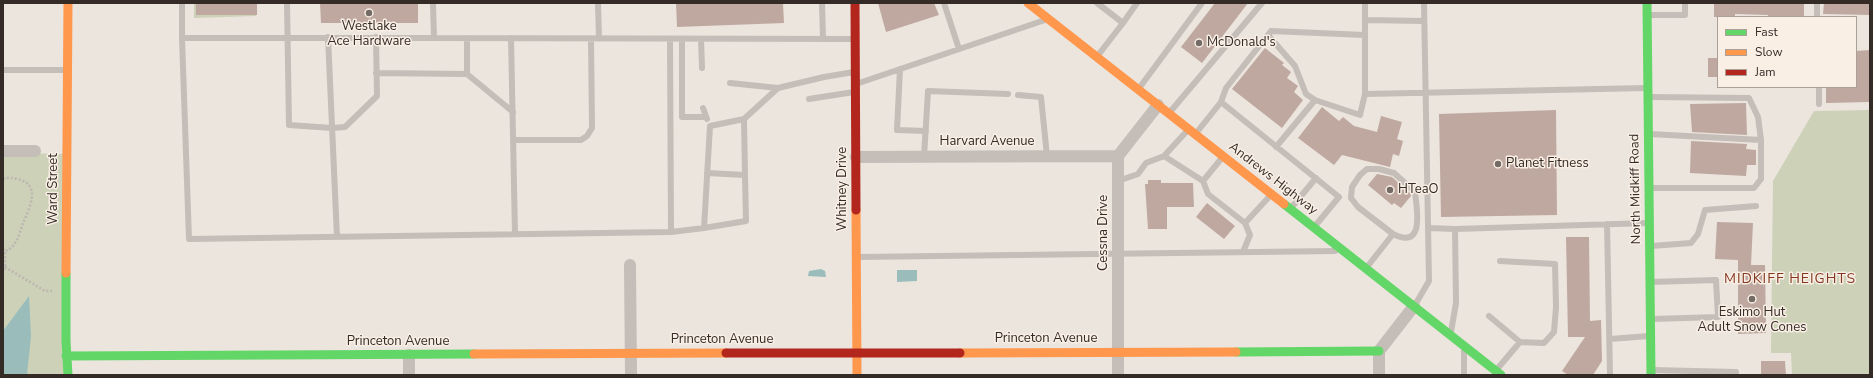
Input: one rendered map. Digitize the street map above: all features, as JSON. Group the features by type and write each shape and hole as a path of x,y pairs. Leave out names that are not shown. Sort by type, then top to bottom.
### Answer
{"street":[{"name":"Ward Street","path":"68,3 66,290 66,356 68,375"},
{"name":"Whitney Drive","path":"855,3 857,375"},
{"name":"Andrews Highway","path":"1028,3 1039,9 1048,19 1451,335 1497,374"},
{"name":"North Midkiff Road","path":"1647,3 1651,373"},
{"path":"1118,156 1158,105"},
{"path":"3,151 35,151"},
{"name":"Harvard Avenue","path":"856,157 1118,156"},
{"name":"Cessna Drive","path":"1118,156 1118,375"},
{"path":"630,265 632,375"},
{"path":"1379,375 1379,351 1414,306"},
{"name":"Princeton Avenue","path":"66,356 1379,351"},
{"path":"409,354 409,375"}],"lane":[{"path":"182,3 189,239 671,232 746,222 744,119"},
{"path":"287,3 289,125 332,128 345,127 376,96 376,37"},
{"path":"433,3 434,38"},
{"path":"598,3 599,39"},
{"path":"822,3 823,39"},
{"path":"944,3 959,49"},
{"path":"1097,3 1123,23"},
{"path":"1097,57 1137,3"},
{"path":"1138,90 1202,3"},
{"path":"1168,113 1262,3"},
{"path":"1268,35 1295,66 1306,94 1315,100 1360,115 1365,94 1365,3"},
{"path":"1414,306 1429,281 1429,228 1424,92 1424,3"},
{"path":"1647,15 1685,15 1685,3"},
{"path":"1817,3 1817,16"},
{"path":"809,99 856,88 900,69 1048,19"},
{"path":"1365,20 1424,21"},
{"path":"1118,181 1138,174 1146,163 1164,156 1192,132 1221,102 1226,88 1271,31 1365,35"},
{"path":"328,37 337,236"},
{"path":"182,38 376,37 856,39"},
{"path":"467,38 467,74"},
{"path":"512,38 515,234"},
{"path":"513,140 581,140 587,136 592,128 591,38"},
{"path":"670,39 671,232"},
{"path":"682,39 682,117 706,117"},
{"path":"702,39 702,68"},
{"path":"900,69 896,130 926,131"},
{"path":"3,70 68,70"},
{"path":"730,84 778,88 856,71"},
{"path":"376,73 467,74 513,112"},
{"path":"710,126 744,119 778,88"},
{"path":"1365,94 1648,88"},
{"path":"1819,88 1819,104"},
{"path":"924,157 928,91 1008,94"},
{"path":"1018,95 1042,97 1047,156"},
{"path":"1648,97 1749,98 1758,117 1761,179 1754,188 1649,188"},
{"path":"1276,147 1315,100"},
{"path":"1221,102 1339,197 1314,227"},
{"path":"703,108 710,126 704,228"},
{"path":"1648,134 1760,140"},
{"path":"1164,156 1203,181 1208,194 1245,224 1250,235 1243,252"},
{"path":"1203,181 1224,156"},
{"path":"1367,169 1379,169 1394,173 1416,192 1417,222 1415,233 1411,238 1402,239 1393,234 1358,207 1351,198 1352,187 1360,175 1367,169"},
{"path":"707,173 745,175"},
{"path":"1290,209 1316,178"},
{"path":"1245,224 1271,194"},
{"path":"1650,246 1691,243 1698,234 1705,210 1756,206"},
{"path":"1429,228 1456,229 1649,223"},
{"path":"1607,224 1610,375"},
{"path":"1451,335 1456,303 1456,229"},
{"path":"1366,268 1393,234"},
{"path":"856,257 1344,251"},
{"path":"1489,316 1520,342 1544,343 1554,332 1556,307 1555,264 1500,261"},
{"path":"1650,282 1716,280 1718,317 1650,320"},
{"path":"1610,339 1650,336"},
{"path":"1497,374 1520,342"},
{"path":"1464,346 1464,375"},
{"path":"1651,373 1736,372 1736,375"}],"path":[{"path":"3,179 10,177 24,181 32,189 32,205 15,244 4,250 5,267 3,272"},
{"path":"5,267 45,291 66,290"}],"green space":[{"path":"194,3 256,3 256,16 194,18"},
{"path":"1870,110 1870,375 1792,375 1791,353 1771,353 1773,181 1814,111"},
{"path":"3,153 67,154 68,375 3,375"}],"water":[{"path":"821,269 825,271 826,277 808,276 809,271"},
{"path":"897,270 917,270 917,281 897,282"},
{"path":"29,296 31,336 27,375 3,375 3,331"}],"building":[{"path":"196,3 257,3 257,15 196,15"},
{"name":"Westlake Ace Hardware","path":"320,3 418,3 418,23 321,23"},
{"path":"676,3 783,3 784,23 677,27"},
{"path":"878,3 934,3 939,15 886,32"},
{"path":"1215,3 1248,3 1202,63 1181,47"},
{"path":"1714,3 1804,3 1804,16 1735,14 1735,16 1714,17"},
{"path":"1824,3 1870,3 1870,15 1823,14"},
{"path":"1265,48 1284,63 1282,65 1291,72 1287,78 1298,86 1294,92 1303,100 1282,128 1232,89"},
{"path":"1870,50 1870,102 1826,103 1826,88 1857,88 1857,51"},
{"path":"1708,58 1717,58 1717,77 1708,77"},
{"path":"1746,103 1747,135 1692,132 1690,104"},
{"path":"1322,107 1339,121 1343,117 1354,126 1377,132 1381,116 1402,122 1397,139 1403,141 1399,156 1393,154 1390,167 1342,155 1334,165 1298,138"},
{"name":"Planet Fitness","path":"1556,110 1557,215 1441,217 1439,114"},
{"path":"1691,141 1747,144 1746,149 1756,150 1756,165 1747,165 1746,176 1690,173"},
{"name":"HTeaO","path":"1377,174 1392,177 1411,194 1401,208 1394,203 1392,205 1368,185"},
{"path":"1148,180 1161,180 1161,183 1193,183 1194,207 1167,207 1167,229 1148,229 1145,184 1148,184"},
{"path":"1207,203 1235,226 1224,239 1196,217"},
{"path":"1717,222 1753,223 1751,265 1765,265 1766,333 1738,334 1738,260 1715,259"},
{"path":"1566,237 1589,237 1590,321 1601,320 1602,361 1593,375 1568,375 1562,371 1585,337 1568,337"},
{"path":"1761,361 1785,361 1786,375 1761,375"}],"traffic: fast":[{"path":"1647,3 1651,375"},
{"path":"1284,204 1501,375"},
{"path":"66,273 66,341 68,375"},
{"path":"1236,352 1379,351"},
{"path":"66,356 474,354"}],"traffic: slow":[{"path":"66,273 68,3"},
{"path":"1028,3 1284,204"},
{"path":"856,210 857,375"},
{"path":"960,353 1236,352"},
{"path":"474,354 726,353"}],"traffic: jam":[{"path":"855,3 856,210"},
{"path":"726,353 960,353"}],"place":[{"name":"Westlake Ace Hardware","path":"369,13"},
{"name":"McDonald's","path":"1199,43"},
{"name":"Planet Fitness","path":"1498,164"},
{"name":"HTeaO","path":"1390,190"},
{"name":"Eskimo Hut Adult Snow Cones","path":"1752,299"}],"district":[{"name":"MIDKIFF HEIGHTS","path":"1790,280"}]}
